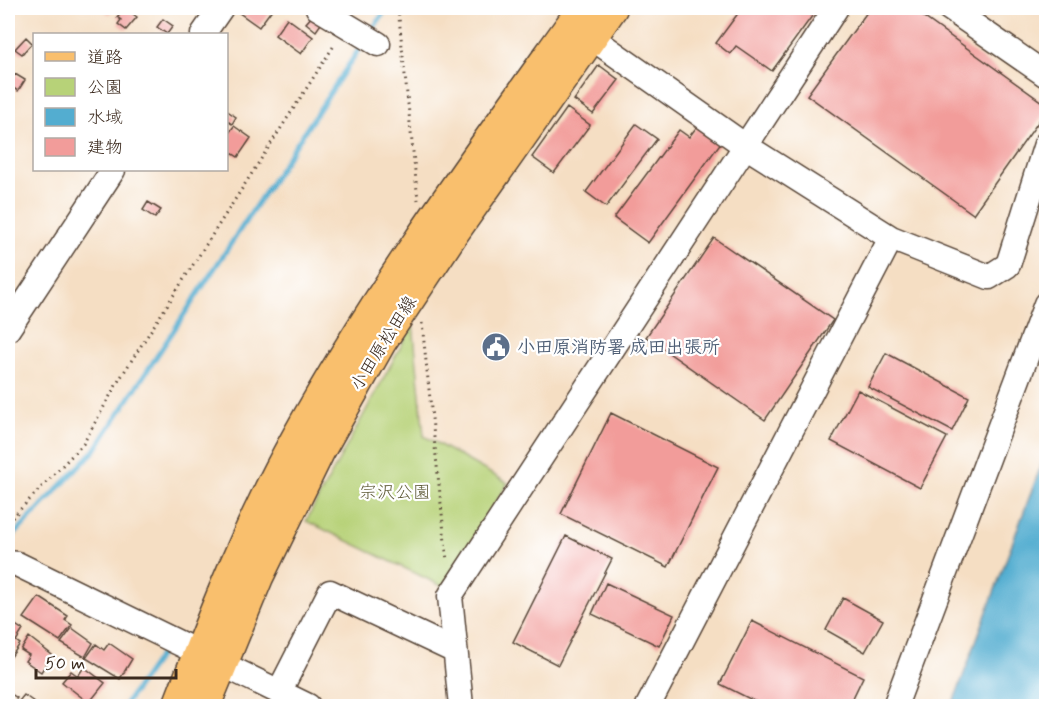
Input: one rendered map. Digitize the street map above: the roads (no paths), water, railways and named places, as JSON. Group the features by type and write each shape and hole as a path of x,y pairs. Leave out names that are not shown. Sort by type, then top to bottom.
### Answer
{"main road":[{"name":"小田原松田線","path":"205,706 211,658 229,574 296,439 362,328 582,23 612,8"},
{"name":"小田原松田線","path":"178,706 211,658 258,578 319,452 381,342 418,287 582,23"}],"street":[{"path":"204,33 221,8"},
{"path":"318,8 353,16 378,45"},
{"path":"461,706 450,596 836,8"},
{"path":"949,8 1047,75"},
{"path":"582,23 744,145 891,238 988,277 1008,265 1047,144"},
{"path":"8,329 107,179"},
{"path":"648,706 891,238"},
{"path":"894,706 1047,304"},
{"path":"8,563 17,564 308,706"},
{"path":"279,692 330,592 455,651"}],"water":[{"path":"1046,452 1046,706 952,706"}],"waterway":[{"path":"370,33 387,8"},
{"path":"12,537 95,450 363,43"},
{"path":"124,706 162,652"}],"place":[{"name":"小田原消防署 成田出張所","path":"496,347"}],"park label":[{"name":"宗沢公園","path":"395,492"}]}
